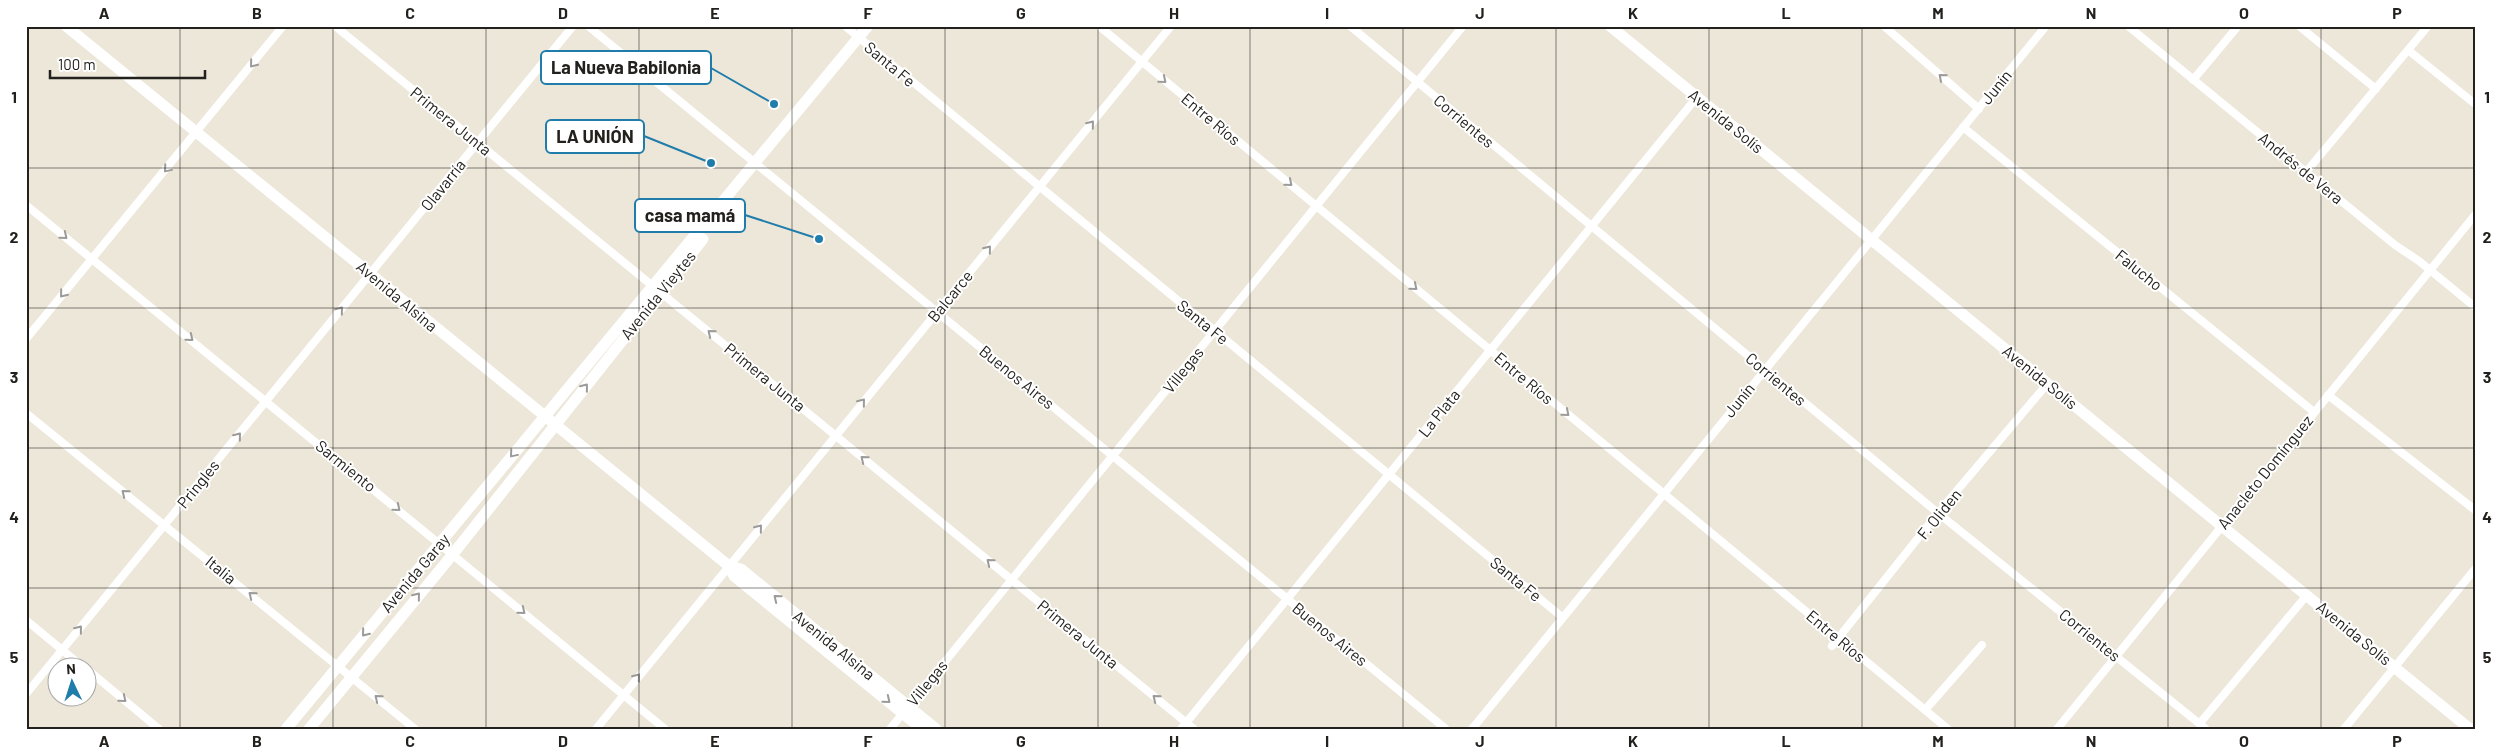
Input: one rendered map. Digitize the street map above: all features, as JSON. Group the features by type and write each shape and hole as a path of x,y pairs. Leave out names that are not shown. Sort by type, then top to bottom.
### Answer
{"street":[{"name":"Avenida Alsina","path":"66,26 729,566 741,568 905,709 936,729"},
{"path":"26,339 198,132 283,26"},
{"name":"Primera Junta","path":"335,26 1012,580 1183,726 1194,729"},
{"name":"Olavarría","path":"370,274 573,26"},
{"name":"Buenos Aires","path":"588,26 1446,729"},
{"name":"Santa Fe","path":"844,26 1562,617"},
{"name":"Avenida Vieytes","path":"861,40 868,26"},
{"name":"Avenida Vieytes","path":"544,417 657,288 861,40 876,26"},
{"name":"Entre Ríos","path":"1099,26 1948,729"},
{"name":"Balcarce","path":"596,729 1171,26"},
{"name":"Corrientes","path":"1350,26 1938,513 2203,726"},
{"name":"Villegas","path":"890,729 1463,26"},
{"name":"Avenida Solís","path":"1610,26 2222,524 2470,729"},
{"path":"1884,26 1979,109"},
{"name":"Junín","path":"1472,729 2046,26"},
{"name":"Andrés de Vera","path":"2128,26 2475,307"},
{"path":"2193,80 2238,26"},
{"path":"2299,26 2376,89"},
{"path":"2306,172 2428,26"},
{"path":"2408,50 2475,104"},
{"name":"La Plata","path":"1183,726 1697,97"},
{"name":"Falucho","path":"1964,127 2314,412"},
{"name":"Sarmiento","path":"26,205 665,729"},
{"name":"Anacleto Domínguez","path":"2057,729 2475,215"},
{"name":"Pringles","path":"26,694 370,274"},
{"name":"Avenida Vieytes","path":"555,426 657,288"},
{"name":"F. Oliden","path":"1832,646 1938,513 2048,383"},
{"path":"2328,395 2475,510"},
{"name":"Italia","path":"26,413 415,729"},
{"name":"Avenida Garay","path":"286,729 544,417"},
{"name":"Avenida Garay","path":"309,729 555,426"},
{"path":"2344,729 2475,569"},
{"path":"2203,726 2307,595"},
{"path":"26,620 72,658"},
{"path":"1925,710 1982,645"},
{"path":"98,678 159,729"},
{"name":"Avenida Alsina","path":"905,709 922,729"}],"place":[{"name":"La Nueva Babilonia","path":"774,104"},
{"name":"LA UNIÓN","path":"711,163"},
{"name":"casa mamá","path":"819,239"}]}
